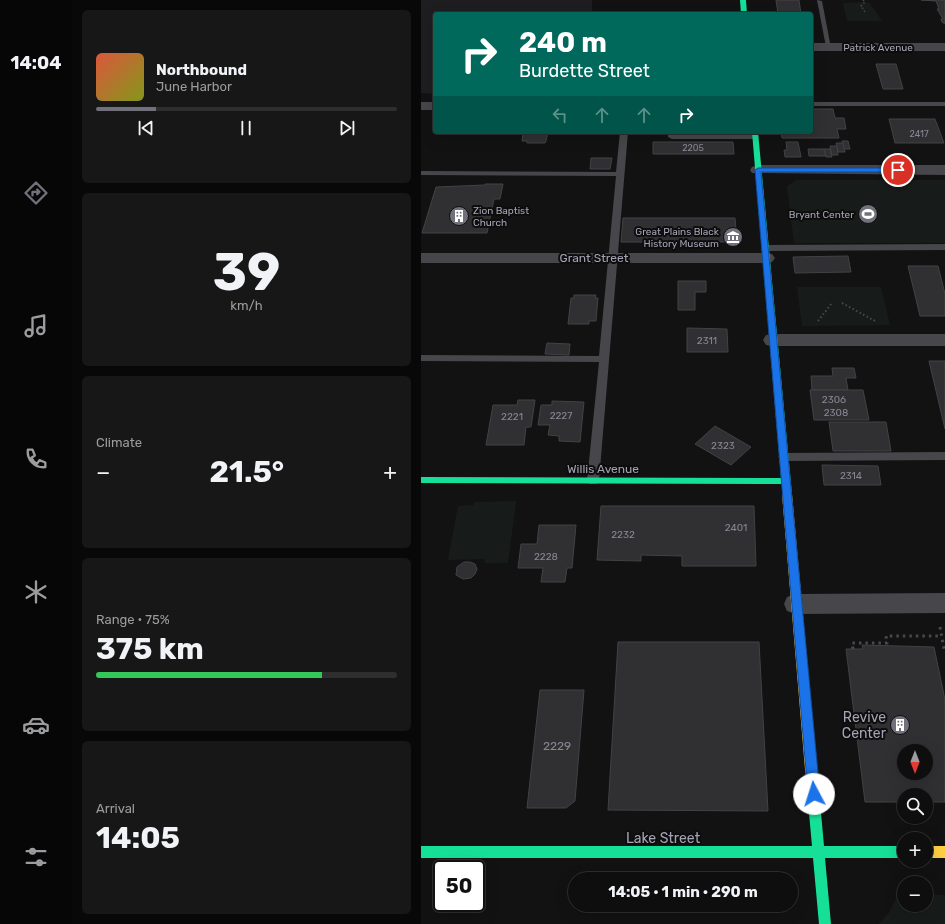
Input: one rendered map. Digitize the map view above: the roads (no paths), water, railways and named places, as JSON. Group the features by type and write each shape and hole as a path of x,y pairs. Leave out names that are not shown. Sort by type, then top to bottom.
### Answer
{"main road":[{"path":"743,0 744,12"},
{"path":"755,135 825,924"},
{"name":"Willis Avenue","path":"421,480 785,481"},
{"name":"Lake Street","path":"421,852 897,852"},
{"path":"933,852 945,852"}],"street":[{"name":"Patrick Avenue","path":"813,47 945,47"},
{"path":"421,106 433,106"},
{"path":"758,170 945,170"},
{"name":"Grant Street","path":"421,258 613,258 766,253"},
{"path":"773,340 945,340"},
{"path":"796,604 945,603"}],"lane":[{"path":"819,1 829,47"},
{"path":"813,104 945,104"},
{"path":"593,481 624,134"},
{"path":"672,134 672,137 755,135"},
{"path":"421,173 620,174"},
{"path":"766,253 945,247"},
{"path":"421,358 604,359"},
{"path":"783,457 945,456"}],"place":[{"name":"Bryant Center","path":"868,214"},
{"name":"Zion Baptist Church","path":"459,216"},
{"name":"Great Plains Black History Museum","path":"733,237"},
{"name":"Revive Center","path":"900,725"}]}
